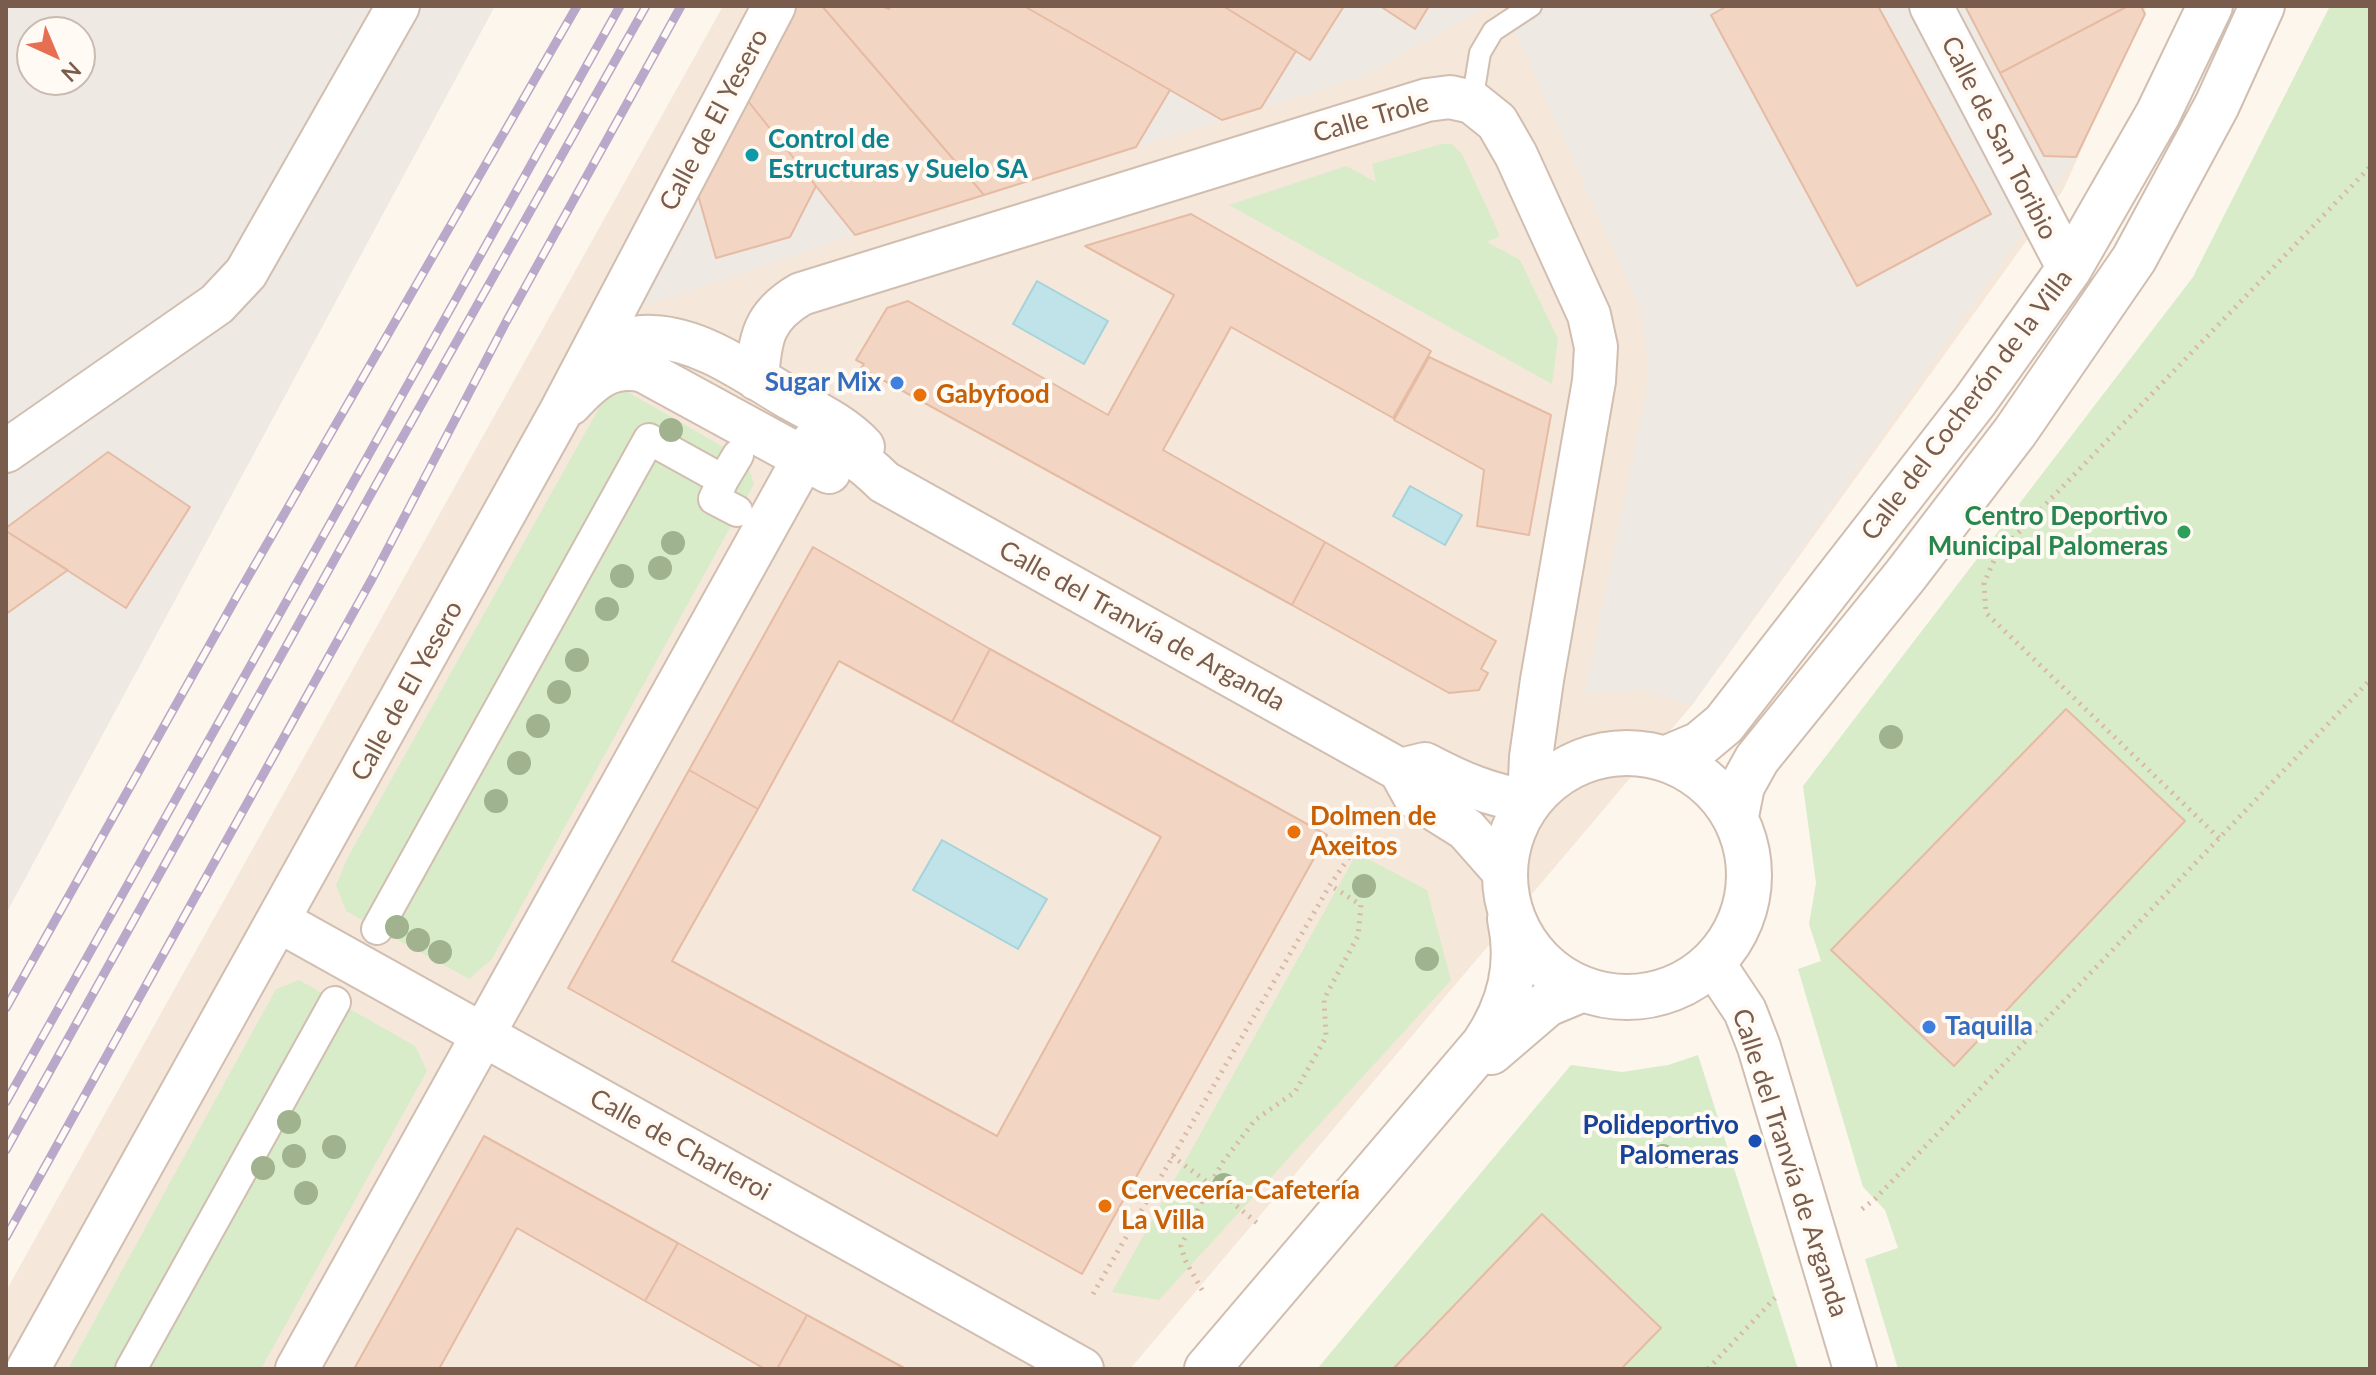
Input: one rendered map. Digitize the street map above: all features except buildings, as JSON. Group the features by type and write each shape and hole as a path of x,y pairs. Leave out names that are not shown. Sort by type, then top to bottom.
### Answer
{"street":[{"path":"6,451 217,304 231,291 246,273 398,6"},
{"name":"Calle de El Yesero","path":"28,1369 560,413 774,6"},
{"name":"Calle de San Toribio","path":"1931,6 2069,269"},
{"name":"Calle del Cocherón de la Villa","path":"1667,758 1700,744 1724,724 1975,401 2069,269 2158,114 2210,6"},
{"name":"Calle del Cocherón de la Villa","path":"1736,816 1742,786 1757,759 1905,576 2015,432 2134,259 2217,105 2262,6"},
{"name":"Calle Trole","path":"757,379 759,348 767,324 781,306 801,294 1427,100 1450,97 1472,102"},
{"path":"1472,102 1497,122 1516,155 1589,315 1596,347 1594,381 1542,680 1531,757 1529,801"},
{"path":"586,365 604,350 624,341 651,336 686,343 757,379 857,440 871,455 884,482"},
{"path":"297,1369 804,458 644,371 626,367 607,373 583,389 560,413"},
{"path":"377,929 649,439 730,468 714,499 737,511"},
{"name":"Calle del Tranvía de Arganda","path":"804,458 813,442 831,444 865,463 884,482 1400,770 1415,797 1466,829 1506,892"},
{"path":"1207,1369 1494,1028 1512,985 1515,942 1506,892 1507,847 1529,801 1553,776 1589,758 1628,752 1667,758 1695,772 1718,791 1736,816 1748,854 1748,893 1737,931 1713,963 1679,986 1639,998 1597,995 1559,978 1529,950 1506,892"},
{"name":"Calle del Tranvía de Arganda","path":"1400,770 1425,764 1469,787 1500,798 1529,801"},
{"name":"Calle de Charleroi","path":"279,921 1082,1369"},
{"name":"Calle del Tranvía de Arganda","path":"1713,963 1745,1011 1759,1047 1855,1369"},
{"path":"1459,1073 1480,1063 1547,1004 1583,989"},
{"path":"131,1369 335,1002"}],"lane":[{"path":"1472,102 1480,53 1493,31 1531,6"}],"path":[{"path":"2219,838 1986,613 1984,583 1996,556 2370,167"},
{"path":"1862,1209 1875,1199 2370,680"},
{"path":"1093,1294 1330,885 1360,841"},
{"path":"1202,1290 1185,1260 1181,1246 1223,1162 1255,1120 1295,1092 1326,1037 1324,999 1358,936 1361,905 1330,885"},
{"path":"1172,1155 1257,1223"},
{"path":"1708,1369 1775,1298"}],"shaded area":[{"path":"6,6 495,6 6,914"},
{"path":"723,6 2147,6 2063,190 1692,705 1130,1369 6,1369 6,1291"},
{"path":"791,6 1488,6 1364,76 855,235 633,310"},
{"path":"1504,6 2141,6 2145,14 2076,157 1692,705 1642,690 1584,694 1649,378 1641,311"}],"green space":[{"name":"Centro Deportivo Municipal Palomeras","path":"2330,6 2370,6 2370,1369 1898,1369 1865,1259 1898,1248 1885,1210 1863,1187 1798,969 1821,961 1809,924 1816,883 1803,786 2193,277"},
{"path":"1441,144 1452,144 1462,154 1500,236 1487,242 1520,260 1558,339 1552,384 1229,205 1346,166 1376,182 1372,164"},
{"path":"626,391 746,460 754,484 492,959 469,979 346,911 336,885 348,857 604,399"},
{"path":"1357,853 1427,890 1451,980 1159,1300 1112,1292"},
{"path":"299,980 415,1046 427,1071 261,1369 68,1369 276,989"},
{"path":"1698,1055 1798,1369 1317,1369 1571,1065 1622,1072 1668,1065"}],"water":[{"path":"1037,281 1108,321 1084,364 1013,324"},
{"path":"1410,486 1462,515 1445,545 1393,516"},
{"path":"942,840 1047,899 1018,949 913,890"}],"railway":[{"path":"6,1008 237,596 577,6"},
{"path":"6,1102 620,6"},
{"path":"6,1150 646,6"},
{"path":"6,1237 373,577 506,322 681,6"}],"place":[{"name":"Control de Estructuras y Suelo SA","path":"752,155"},
{"name":"Sugar Mix","path":"897,383"},
{"name":"Gabyfood","path":"920,395"},
{"name":"Centro Deportivo Municipal Palomeras","path":"2184,532"},
{"name":"Dolmen de Axeitos","path":"1294,832"},
{"name":"Taquilla","path":"1929,1027"},
{"name":"Polideportivo Palomeras","path":"1755,1141"},
{"name":"Cervecería-Cafetería La Villa","path":"1105,1206"}]}
